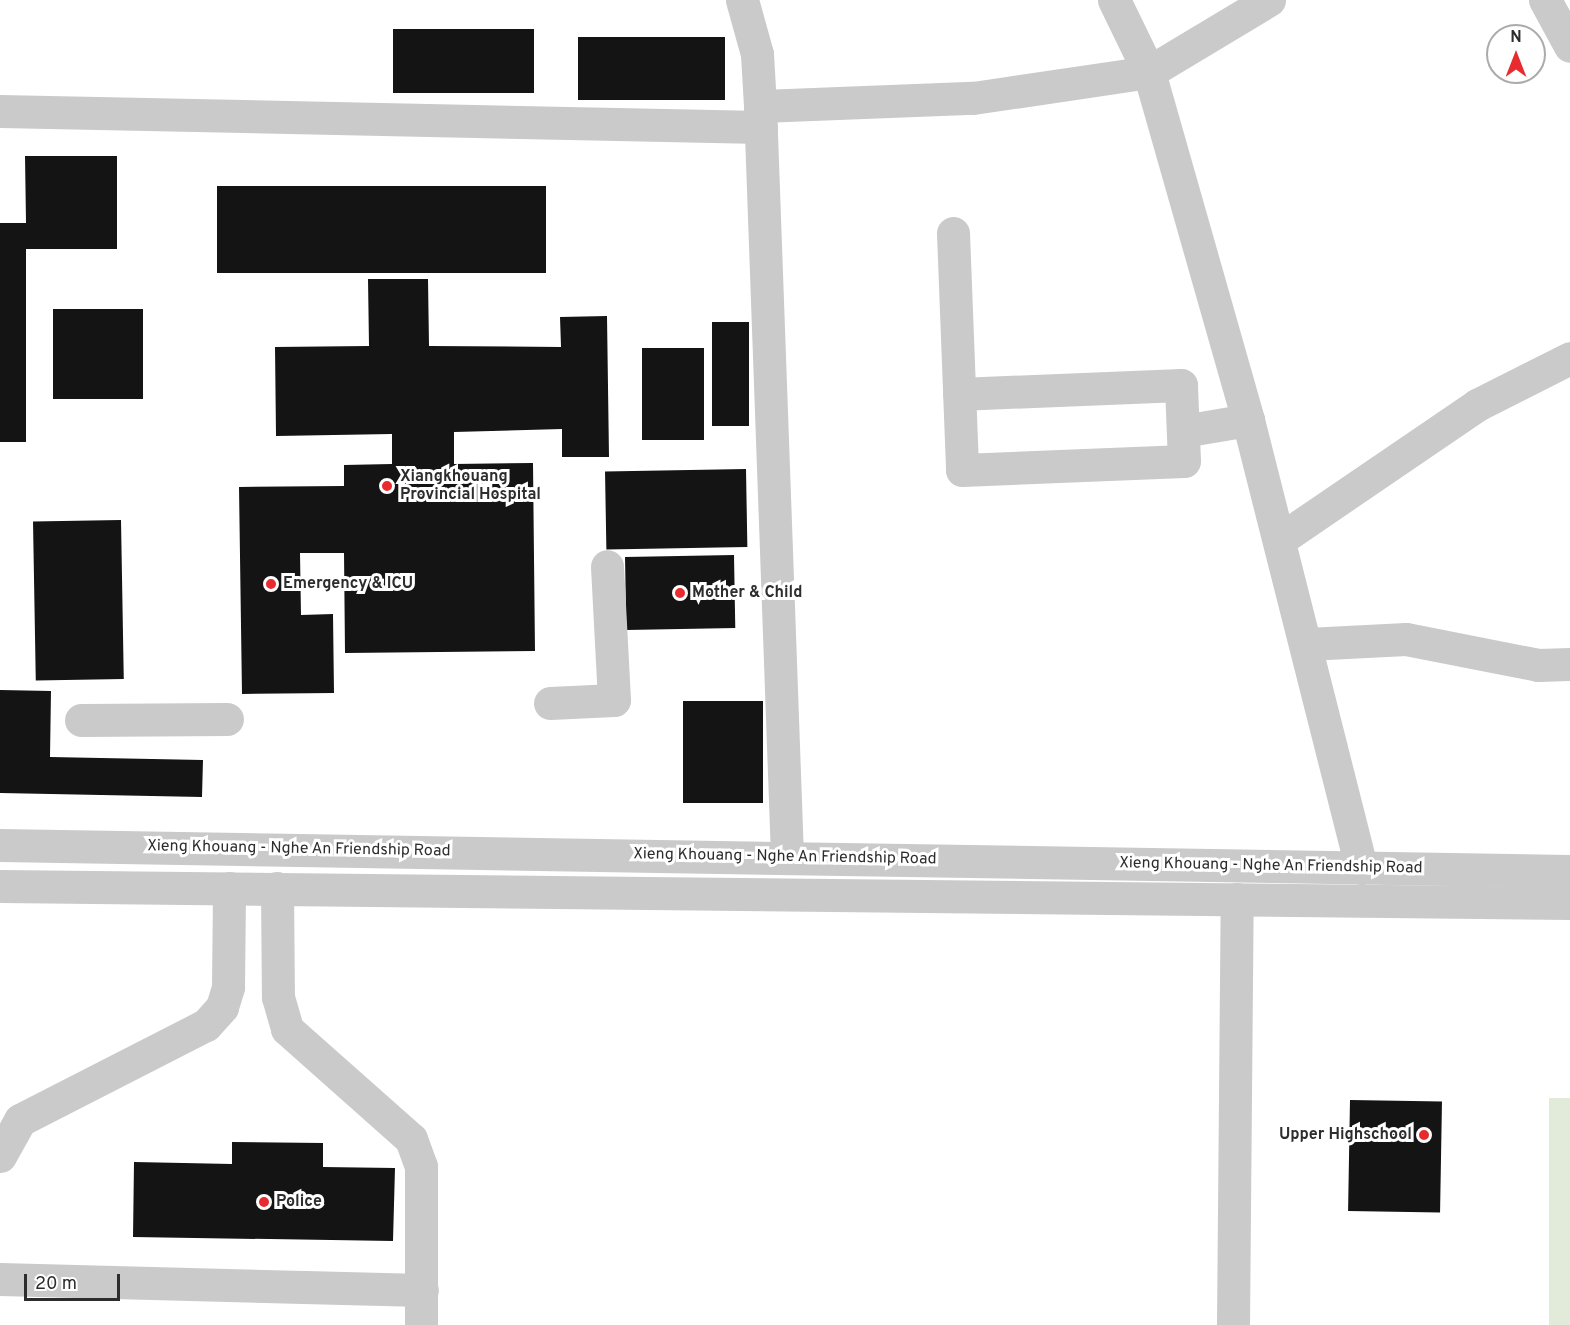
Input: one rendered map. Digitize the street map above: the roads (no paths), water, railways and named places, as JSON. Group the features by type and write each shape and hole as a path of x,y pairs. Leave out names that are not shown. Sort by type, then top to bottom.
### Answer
{"street":[{"path":"742,0 757,54 787,857"},
{"path":"1114,0 1149,72 1282,538 1361,868"},
{"path":"0,111 760,116 973,98 1149,72 1269,0"},
{"path":"1545,0 1570,46"},
{"path":"953,233 959,394 962,470 1184,461 1181,385 959,394"},
{"path":"1282,538 1477,405 1570,357"},
{"path":"1183,431 1248,420"},
{"path":"550,703 614,700 607,566"},
{"path":"1307,644 1406,639 1538,665 1570,664"},
{"path":"81,720 227,719"},
{"name":"Xieng Khouang - Nghe An Friendship Road","path":"0,845 1570,872"},
{"name":"Xieng Khouang - Nghe An Friendship Road","path":"0,886 1570,903"},
{"path":"0,1156 20,1120 206,1025 222,1007 228,987 229,888"},
{"path":"277,888 278,997 287,1029 411,1139 417,1157 422,1290 421,1325"},
{"path":"1233,1325 1237,899"},
{"path":"0,1279 422,1290"}],"place":[{"name":"Xiangkhouang Provincial Hospital","path":"387,486"},
{"name":"Emergency & ICU","path":"271,584"},
{"name":"Mother & Child","path":"680,593"},
{"name":"Upper Highschool","path":"1424,1135"},
{"name":"Police","path":"264,1202"}]}
